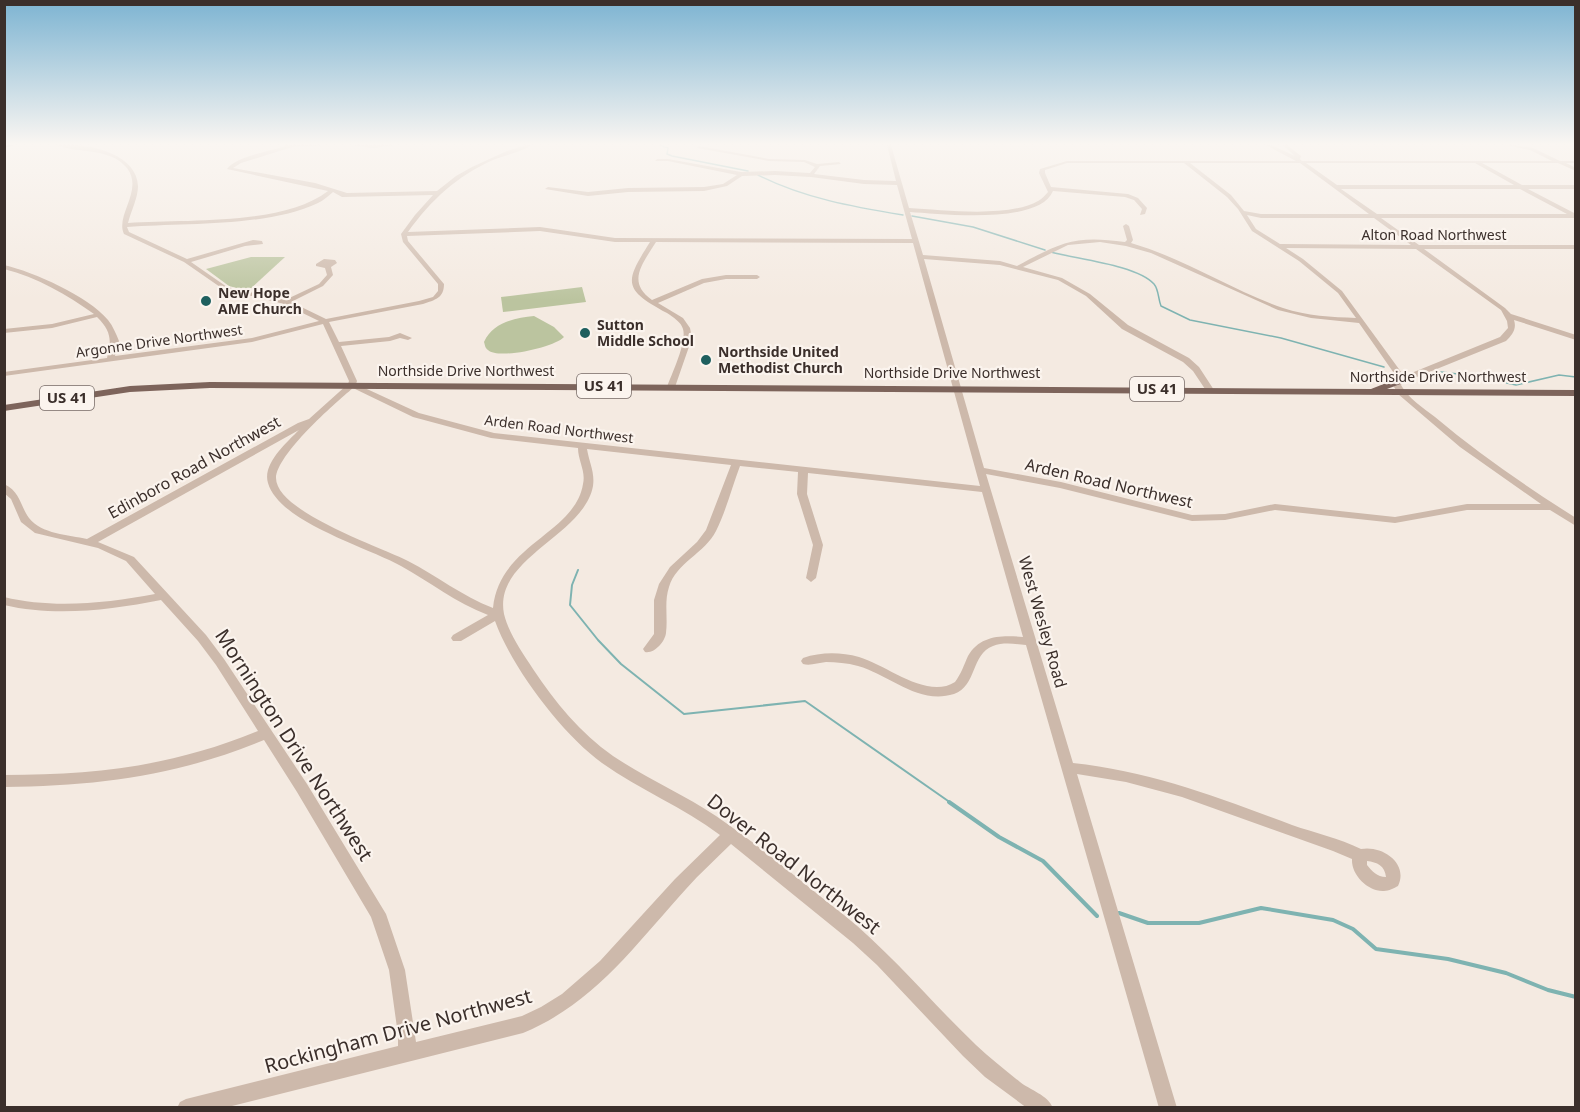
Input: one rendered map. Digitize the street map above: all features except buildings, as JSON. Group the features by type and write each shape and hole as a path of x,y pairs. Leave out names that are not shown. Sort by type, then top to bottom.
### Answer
{"main road":[{"name":"Northside Drive Northwest","path":"5,408 90,394 173,386 957,388 1373,392 1402,382 1426,392 1575,393"}],"street":[{"path":"132,197 124,225 124,230 129,235 186,261 225,288 286,302 324,321 337,344 353,381 352,385 315,420 276,463 272,478 275,491 307,517 402,562 482,609 498,614"},
{"path":"312,203 321,197"},
{"path":"124,225 255,217 339,197"},
{"path":"404,234 435,197"},
{"name":"West Wesley Road","path":"903,197 1168,1107"},
{"path":"907,210 982,213 1015,211 1044,202 1049,197"},
{"path":"1131,197 1136,199 1145,209 1143,214"},
{"path":"1229,197 1243,212 1254,230 1274,243 1291,250 1331,284 1362,321 1402,382 1471,449 1575,523"},
{"path":"1349,197 1510,316 1575,338"},
{"path":"1539,197 1575,216"},
{"path":"1243,212 1261,216 1575,216"},
{"path":"1248,221 1261,216"},
{"path":"1126,226 1130,240 1127,244"},
{"path":"404,234 540,230 603,239 916,241"},
{"name":"Argonne Drive Northwest","path":"4,374 252,340 324,321 405,306 438,296 441,284 405,241 404,234"},
{"path":"654,240 635,279 639,291 652,303 681,319 688,331 688,338 671,387"},
{"path":"1019,267 1054,248 1071,242 1098,241 1127,244 1151,251 1279,308 1312,316 1362,321"},
{"path":"186,261 247,244"},
{"name":"Alton Road Northwest","path":"1291,250 1575,247"},
{"path":"921,257 974,259 1052,276 1081,290 1125,327 1186,360 1196,369 1210,390"},
{"path":"286,302 325,283 330,275 328,266"},
{"path":"4,267 28,273 105,321 115,341 110,360"},
{"path":"652,303 702,281 757,277"},
{"path":"4,331 52,326 98,315"},
{"path":"1402,382 1503,339 1512,329 1510,316"},
{"path":"337,344 390,339"},
{"name":"Arden Road Northwest","path":"352,385 416,415 476,432 803,471 987,490"},
{"name":"Edinboro Road Northwest","path":"88,543 301,425 315,420"},
{"path":"498,614 501,590 511,572 572,515 585,496 589,477 582,452 583,446"},
{"path":"649,650 660,635 660,600 664,584 674,569 701,544 711,531 736,463"},
{"name":"Arden Road Northwest","path":"981,470 1061,486 1192,518 1224,517 1275,507 1395,520 1467,507 1551,507"},
{"path":"803,471 802,494 818,545 811,578"},
{"name":"Mornington Drive Northwest","path":"4,487 15,498 22,514 31,525 51,536 111,549 130,559 220,662 308,798 378,914 397,969 407,1035 407,1051"},
{"path":"4,601 26,607 60,607 164,596"},
{"path":"457,638 498,614"},
{"name":"Dover Road Northwest","path":"498,614 504,631 550,701 578,734 616,766 691,808 730,835 860,938 897,973 959,1042 986,1068 1026,1098 1044,1107"},
{"path":"807,661 825,657 851,660 874,667 925,691 943,692 954,690 962,683 974,656 986,644 999,640 1031,641"},
{"path":"4,781 58,782 103,779 202,756 265,734"},
{"path":"1068,768 1182,789 1308,837 1345,848 1360,856"},
{"name":"Rockingham Drive Northwest","path":"186,1107 523,1024 544,1016 565,1003 614,961 676,888 730,835"}],"green space":[{"path":"251,257 285,257 248,291 229,286 206,269"},
{"path":"582,287 586,302 503,312 501,297"},
{"path":"534,316 554,327 564,337 550,345 515,353 494,353 486,348 484,342 488,335 505,322"}],"waterway":[{"path":"815,197 903,215"},
{"path":"912,216 973,227 1045,250"},
{"path":"1051,252 1121,267 1146,277 1156,286 1161,306 1190,320 1281,338 1384,367"},
{"path":"1441,372 1475,376 1516,385 1559,375 1576,377"},
{"path":"578,570 572,585 570,605 621,664 684,714 805,701 951,803"},
{"path":"949,802 999,837 1043,861 1097,916"},
{"path":"1119,913 1148,923 1199,923 1261,908 1333,920 1353,929 1376,949 1448,959 1506,973 1548,990 1576,997"}],"place":[{"name":"New Hope AME Church","path":"206,301"},
{"name":"Sutton Middle School","path":"585,333"},
{"name":"Northside United Methodist Church","path":"706,360"}]}
